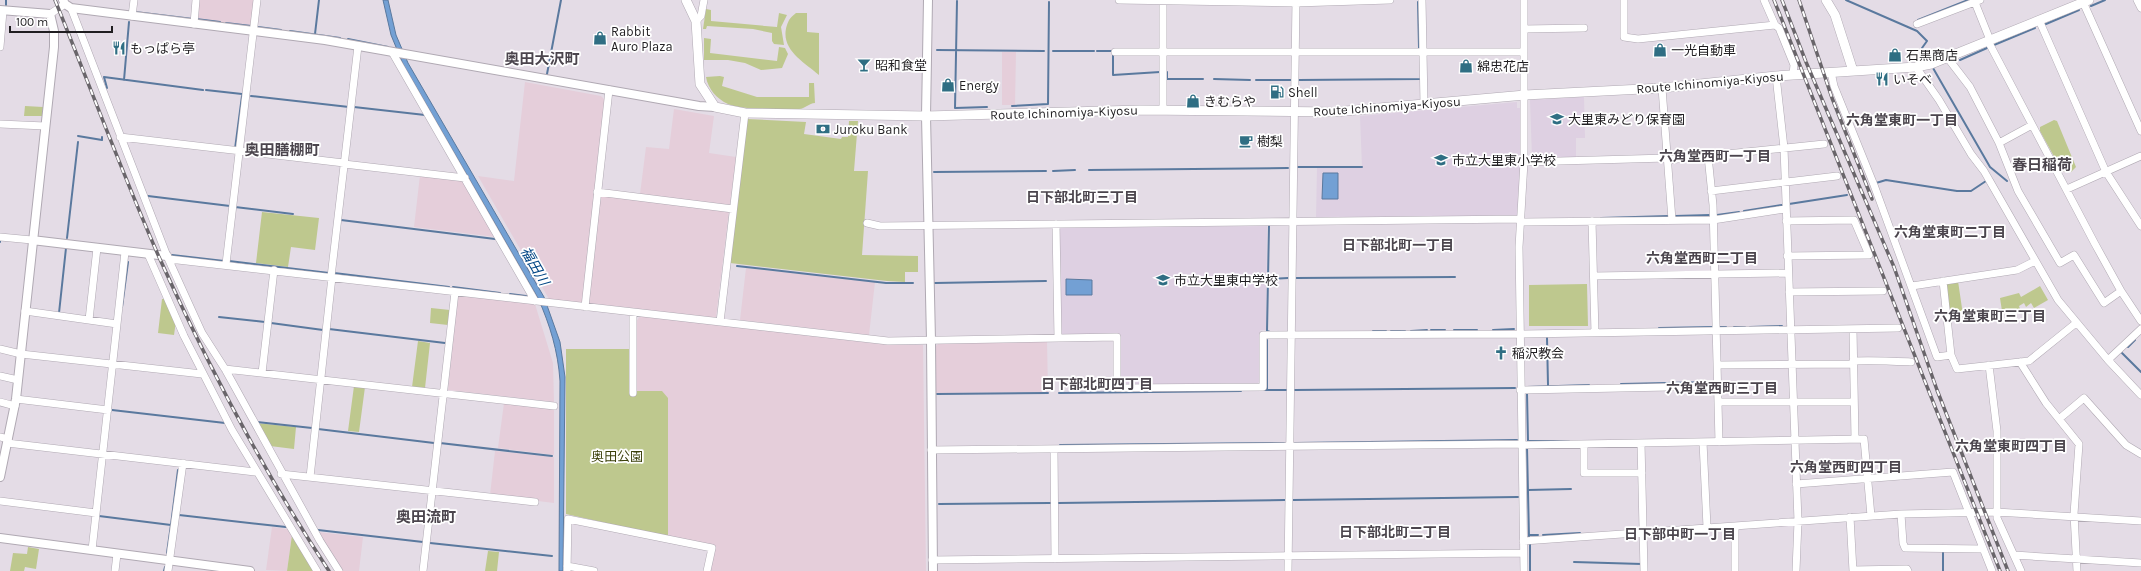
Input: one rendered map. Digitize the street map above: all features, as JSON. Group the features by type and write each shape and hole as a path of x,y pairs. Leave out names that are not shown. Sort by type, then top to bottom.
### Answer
{"main road":[{"path":"686,0 696,21 700,84 715,107"},
{"path":"1826,0 1835,15 1853,71"},
{"name":"Route Ichinomiya-Kiyosu","path":"715,107 745,114 926,116 1162,110 1294,112 1350,111 1525,95 1662,88 1793,74 1916,67 1948,57 2086,1"}],"street":[{"path":"132,16 134,0"},
{"path":"194,24 196,0"},
{"path":"226,264 257,0"},
{"path":"696,21 701,16 704,0"},
{"path":"928,0 926,116 931,340 933,571"},
{"path":"1119,0 1390,0"},
{"path":"1162,110 1163,0"},
{"path":"1422,0 1424,104"},
{"path":"1524,0 1524,162 1520,220 1519,334 1524,571"},
{"path":"1624,0 1624,37 1638,39 1775,25"},
{"path":"1764,0 1775,25 1780,28 1794,65 1793,74"},
{"path":"2137,0 2141,8"},
{"path":"1288,571 1296,1"},
{"path":"1917,24 1976,1 1989,40 2032,125 2121,291 2141,321"},
{"path":"2086,1 2141,132"},
{"path":"66,4 168,258 202,333 225,369 281,474 339,571"},
{"path":"0,48 2,10 50,14 66,4 132,16 358,46 699,106 715,107"},
{"path":"0,477 5,440 15,403 21,354 32,240 54,47 54,31 50,14"},
{"path":"2039,20 2106,172 2141,226"},
{"path":"1524,29 1584,28"},
{"path":"310,477 358,46"},
{"path":"393,52 536,301"},
{"path":"1114,52 1524,52"},
{"path":"1948,57 1970,87 1999,143 2018,191 2060,263 2074,255 2104,303 2121,291"},
{"path":"1916,67 1939,100 1971,154 1984,171 2058,300 2108,360 2141,395"},
{"path":"1831,72 1834,86 1912,286 1937,356 1951,355"},
{"path":"1776,76 1784,148 1785,209 1798,521 1796,571"},
{"path":"1662,88 1672,220"},
{"path":"585,307 609,90"},
{"path":"720,322 745,114"},
{"path":"0,124 45,126"},
{"path":"1999,143 2032,125"},
{"path":"120,137 465,178"},
{"path":"1524,162 1668,159 1824,144"},
{"path":"1708,156 1713,220 1719,442"},
{"path":"2067,189 2141,156"},
{"path":"1711,191 1837,176"},
{"path":"597,192 733,209"},
{"path":"867,223 880,226 1520,220 1713,220 1785,209"},
{"path":"1786,221 1854,220 1869,254 1787,256"},
{"path":"1592,221 1595,333"},
{"path":"1056,224 1058,338"},
{"path":"0,237 455,292 888,341 1117,337 1117,388 1263,387 1263,335 1519,334 1898,328"},
{"path":"89,320 97,248"},
{"path":"92,550 126,252"},
{"path":"148,254 202,374 255,472 317,571"},
{"path":"1912,286 2017,270 2035,261"},
{"path":"262,373 274,270"},
{"path":"1594,276 1788,273"},
{"path":"1943,281 1951,355 1957,369 2029,361 2076,323"},
{"path":"1789,292 1883,291"},
{"path":"423,571 455,292"},
{"path":"25,311 117,324"},
{"path":"633,312 633,393"},
{"path":"1853,329 1855,439"},
{"path":"2108,360 2141,329"},
{"path":"0,349 21,354 202,374"},
{"path":"1717,365 1792,365 1885,359 1890,361 1911,362"},
{"path":"2020,362 2059,419 2079,444 2074,517 2078,559 2077,571"},
{"path":"1989,365 1997,431 1996,512 2022,571"},
{"path":"225,369 554,406"},
{"path":"0,376 18,380"},
{"path":"1520,390 1718,386"},
{"path":"2059,419 2084,398 2126,445 2141,454"},
{"path":"0,402 108,410"},
{"path":"1718,402 1854,402"},
{"path":"932,450 1584,444 1864,439 1871,516"},
{"path":"5,440 103,454 255,472"},
{"path":"1703,442 1707,527"},
{"path":"1641,443 1644,571"},
{"path":"1584,444 1584,473 1642,473"},
{"path":"1054,449 1055,559"},
{"path":"168,571 183,463"},
{"path":"1796,484 1953,472 1992,571"},
{"path":"281,474 535,502"},
{"path":"0,501 96,513"},
{"path":"1523,541 1900,514 1970,514 1996,512 2141,521"},
{"path":"1900,514 1903,543 1905,548 1983,549"},
{"path":"1850,517 1853,571 1907,569 1908,571"},
{"path":"594,571 567,568 568,519 712,548 707,571"},
{"path":"1734,526 1735,571"},
{"path":"0,538 250,571"},
{"path":"932,560 1523,553"},
{"path":"115,571 117,554"},
{"path":"2014,555 2141,563"}],"shaded area":[{"path":"198,0 254,0 251,26 195,19"},
{"path":"1002,52 1016,52 1015,105 1002,105"},
{"path":"525,82 601,96 605,100 582,303 549,299 478,176 514,181"},
{"name":"大里東みどり保育園","path":"1584,97 1585,138 1576,138 1576,157 1532,158 1530,100"},
{"name":"市立大里東小学校","path":"1517,102 1517,108 1521,108 1521,162 1517,216 1316,217 1317,168 1362,167 1360,116"},
{"path":"674,109 714,116 709,153 736,157 730,205 640,194 646,147 669,149"},
{"path":"420,175 464,181 496,237 414,227"},
{"path":"600,196 729,211 716,318 588,303"},
{"name":"市立大里東中学校","path":"1267,226 1266,330 1260,330 1260,381 1258,383 1121,385 1119,383 1119,334 1061,335 1058,230 1061,228"},
{"path":"746,268 875,282 869,335 740,320"},
{"path":"461,295 535,304 553,363 554,402 448,390 457,298"},
{"path":"640,316 889,345 923,345 926,571 709,571 714,547 668,537 668,398 636,391 636,322"},
{"path":"1047,341 1048,392 936,393 936,346 939,343"},
{"path":"504,403 554,409 554,455 498,448"},
{"path":"495,451 554,457 554,503 490,495"},
{"path":"272,527 287,529 292,535 287,571 266,570"},
{"path":"318,532 363,537 359,571 343,571"}],"green space":[{"path":"706,9 711,10 711,21 777,27 779,13 787,15 781,27 784,45 774,44 772,41 772,33 753,29 707,26 706,29 703,29"},
{"path":"796,13 807,13 807,32 819,33 819,75 794,54 787,41 785,34 787,25 790,18"},
{"path":"704,38 711,39 710,53 777,61 779,47 785,48 788,54 782,68 761,70 745,63 728,60 704,60"},
{"path":"706,77 724,77 722,86 757,97 809,97 809,83 814,83 815,103 801,109 763,109 734,106 720,99 709,86"},
{"path":"25,106 43,107 42,116 24,116"},
{"path":"747,119 806,122 804,134 841,139 842,137 848,137 849,121 858,121 854,171 868,171 862,255 918,256 918,272 905,272 905,282 730,263"},
{"path":"2054,120 2057,121 2076,167 2071,172 2062,171 2040,131 2040,127"},
{"path":"262,212 319,218 315,250 291,247 288,267 256,263"},
{"path":"1958,281 1963,315 1949,317 1946,283"},
{"path":"1587,284 1588,326 1529,326 1529,285"},
{"path":"2040,286 2048,300 2034,308 2031,303 2026,307 2024,303 2019,306 2020,309 2002,311 2000,298 2019,293 2021,297"},
{"path":"162,299 165,299 176,321 174,335 158,333"},
{"path":"431,308 450,310 448,325 430,323"},
{"path":"418,341 430,343 425,388 412,387"},
{"name":"奥田公園","path":"566,349 630,349 630,391 662,391 668,398 668,537 566,514"},
{"path":"354,386 365,387 359,432 348,431"},
{"path":"256,423 296,427 294,449 270,446"},
{"path":"292,535 315,571 287,571"},
{"path":"28,547 39,549 36,569 25,567 24,571 10,571 13,553 27,554"},
{"path":"488,551 499,552 497,571 485,571"}],"water":[{"path":"383,0 388,0 396,35 408,63 544,297 560,342 565,377 563,571 559,571 560,381 550,328 538,298 403,64 391,35"},
{"path":"1323,173 1338,173 1338,199 1322,199"},
{"path":"1066,279 1092,280 1092,295 1066,295"}],"waterway":[{"path":"6,0 6,5"},
{"path":"315,34 319,0"},
{"path":"547,74 561,0"},
{"path":"1846,0 1917,31 1927,41 1922,48 1927,59"},
{"path":"1918,20 1968,0"},
{"path":"2091,6 2105,0"},
{"path":"957,1 955,108 987,107"},
{"path":"1012,106 1048,104 1049,2"},
{"path":"1418,2 1419,48"},
{"path":"2046,24 2079,10"},
{"path":"135,12 193,19"},
{"path":"196,19 220,22"},
{"path":"124,80 129,22"},
{"path":"226,23 251,26"},
{"path":"258,27 281,30"},
{"path":"1994,45 2035,28"},
{"path":"290,31 340,38"},
{"path":"348,39 388,47"},
{"path":"1960,60 1987,48"},
{"path":"937,50 1044,51"},
{"path":"1053,51 1094,51"},
{"path":"1097,51 1113,51 1113,75 1160,72"},
{"path":"1933,68 1990,167 2007,181"},
{"path":"1167,72 1167,79 1203,79"},
{"path":"107,88 104,77 203,90"},
{"path":"1299,80 1421,79 1421,77"},
{"path":"1214,79 1250,80"},
{"path":"1256,80 1292,80"},
{"path":"206,90 242,94"},
{"path":"235,149 242,96"},
{"path":"251,96 349,107"},
{"path":"354,107 425,115"},
{"path":"78,136 102,140 102,137"},
{"path":"67,238 78,142"},
{"path":"1298,167 1362,167"},
{"path":"1089,170 1288,168"},
{"path":"1053,171 1075,170"},
{"path":"934,172 1046,171"},
{"path":"1876,183 1886,180 1957,191 1971,191 1986,181"},
{"path":"1789,204 1847,195"},
{"path":"148,196 230,206"},
{"path":"1744,211 1782,205"},
{"path":"235,207 293,214"},
{"path":"1717,215 1739,212"},
{"path":"1675,216 1710,215"},
{"path":"1601,218 1669,216"},
{"path":"341,220 495,239"},
{"path":"1269,226 1267,331 1270,332"},
{"path":"59,313 66,248"},
{"path":"172,255 224,261"},
{"path":"229,261 329,273"},
{"path":"122,307 128,262"},
{"path":"737,266 886,283 913,283"},
{"path":"334,271 334,273 449,287"},
{"path":"1296,278 1455,277"},
{"path":"1268,279 1288,278"},
{"path":"935,283 1046,281"},
{"path":"453,287 500,293"},
{"path":"510,294 526,296"},
{"path":"219,317 265,322"},
{"path":"271,323 323,330"},
{"path":"1750,327 1782,326"},
{"path":"1659,328 1714,327"},
{"path":"1719,327 1726,327"},
{"path":"1734,327 1745,327"},
{"path":"329,329 445,343"},
{"path":"1493,330 1514,329"},
{"path":"1411,331 1427,330"},
{"path":"1431,330 1445,330"},
{"path":"1454,330 1477,330"},
{"path":"1373,331 1386,331"},
{"path":"1391,331 1405,331"},
{"path":"1547,338 1548,385"},
{"path":"1267,340 1267,390"},
{"path":"2128,347 2135,340"},
{"path":"2122,353 2141,372"},
{"path":"1621,384 1712,382"},
{"path":"1527,387 1589,385"},
{"path":"1295,390 1515,388"},
{"path":"1262,390 1286,390"},
{"path":"1059,393 1241,391"},
{"path":"937,394 1048,393"},
{"path":"1527,393 1528,441 1569,441"},
{"path":"112,410 225,423"},
{"path":"257,422 312,428"},
{"path":"318,429 434,443"},
{"path":"1295,443 1517,440"},
{"path":"440,443 552,456"},
{"path":"1060,445 1284,443"},
{"path":"1527,448 1529,537"},
{"path":"171,525 178,470"},
{"path":"1528,490 1571,489"},
{"path":"1293,500 1518,497"},
{"path":"1058,503 1285,500"},
{"path":"939,504 1050,503"},
{"path":"179,515 286,527"},
{"path":"99,516 171,525 167,553"},
{"path":"318,530 423,542"},
{"path":"1543,535 1580,533"},
{"path":"1530,535 1538,535"},
{"path":"1530,542 1530,571"},
{"path":"430,543 552,556"},
{"path":"1943,551 1943,571"},
{"path":"1574,562 1642,564"},
{"path":"164,571 165,567"}],"railway":[{"path":"55,0 145,225 197,338 217,378 281,495 329,571"},
{"path":"1774,0 2000,571"},
{"path":"1782,0 1806,62 1894,267 1937,390 2008,571"},
{"path":"1799,0 1832,98 1872,199"}],"place":[{"name":"Rabbit Auro Plaza","path":"600,38"},
{"name":"もっぱら亭","path":"119,48"},
{"name":"一光自動車","path":"1660,50"},
{"name":"石黒商店","path":"1895,55"},
{"name":"昭和食堂","path":"864,65"},
{"name":"綿忠花店","path":"1466,66"},
{"name":"いそべ","path":"1882,79"},
{"name":"Energy","path":"948,85"},
{"name":"Shell","path":"1277,92"},
{"name":"きむらや","path":"1193,101"},
{"name":"大里東みどり保育園","path":"1557,119"},
{"name":"Juroku Bank","path":"823,129"},
{"name":"樹梨","path":"1246,141"},
{"name":"市立大里東小学校","path":"1441,160"},
{"name":"市立大里東中学校","path":"1163,280"},
{"name":"稲沢教会","path":"1501,353"}],"district":[{"name":"奥田大沢町","path":"542,59"},
{"name":"六角堂東町一丁目","path":"1902,120"},
{"name":"奥田膳棚町","path":"282,150"},
{"name":"六角堂西町一丁目","path":"1715,156"},
{"name":"春日稲荷","path":"2042,165"},
{"name":"日下部北町三丁目","path":"1082,197"},
{"name":"六角堂東町二丁目","path":"1950,232"},
{"name":"日下部北町一丁目","path":"1398,245"},
{"name":"六角堂西町二丁目","path":"1702,258"},
{"name":"六角堂東町三丁目","path":"1990,316"},
{"name":"日下部北町四丁目","path":"1097,384"},
{"name":"六角堂西町三丁目","path":"1722,388"},
{"name":"六角堂東町四丁目","path":"2011,446"},
{"name":"六角堂西町四丁目","path":"1846,467"},
{"name":"奥田流町","path":"426,517"},
{"name":"日下部北町二丁目","path":"1395,532"},
{"name":"日下部中町一丁目","path":"1680,534"}],"water label":[{"name":"福田川","path":"535,266"}]}
